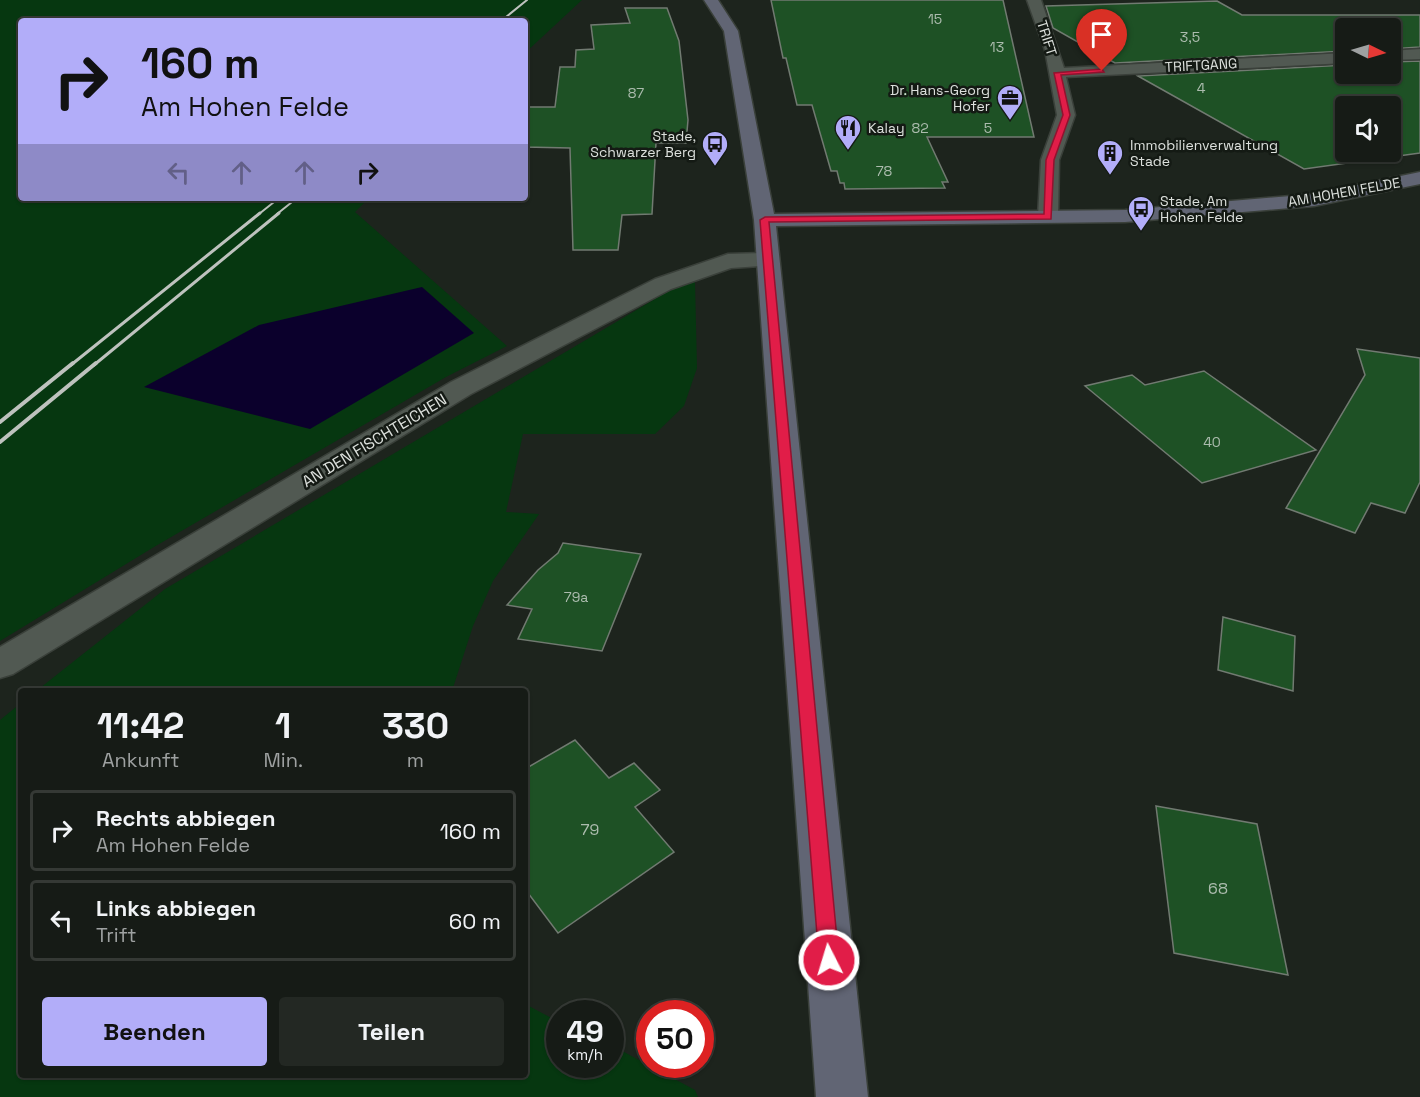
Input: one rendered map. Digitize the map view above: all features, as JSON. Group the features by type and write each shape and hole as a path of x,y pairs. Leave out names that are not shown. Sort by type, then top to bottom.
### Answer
{"main road":[{"path":"711,0 731,31 765,220 842,1097"},
{"name":"AM HOHEN FELDE","path":"765,220 1125,216 1314,200 1420,178"}],"street":[{"name":"TRIFT","path":"1034,0 1057,73 1066,115 1050,160 1048,217"},
{"path":"1401,55 1420,54"},
{"name":"TRIFTGANG","path":"1057,73 1335,59"},
{"name":"AN DEN FISCHTEICHEN","path":"0,664 461,388 663,284 728,261 767,260"}],"green space":[{"path":"0,0 582,0 528,50 528,18 18,18 18,201 366,201 355,212 507,346 446,377 154,547 0,641"},
{"path":"695,282 697,368 684,406 655,434 523,434 506,512 539,514 493,581 473,626 453,688 40,688 165,589 682,283"},
{"path":"18,705 18,1078 528,1078 528,1006 546,1015 546,1078 624,1078 624,1052 636,1058 636,1078 673,1078 695,1090 698,1097 0,1097 0,720"}],"shaded area":[{"path":"422,287 474,333 310,429 144,387 259,325"}],"building":[{"path":"771,0 1003,0 1034,137 927,137 948,182 942,182 945,188 845,189 844,183 840,183 837,171 831,171 812,105 797,105 786,58 783,58"},
{"path":"1217,1 1242,15 1420,15 1420,47 1401,48 1401,18 1335,18 1335,52 1115,63 1053,28 1046,6"},
{"path":"625,8 667,8 679,41 688,120 686,143 656,143 652,214 622,215 618,250 573,250 570,148 528,147 528,107 555,107 560,67 575,67 576,50 594,49 591,25 630,23"},
{"path":"1420,61 1420,153 1401,156 1401,96 1335,96 1335,162 1355,162 1304,169 1138,76 1335,66 1335,84 1401,84 1401,62"},
{"path":"1357,349 1420,358 1420,482 1405,513 1371,503 1355,533 1286,508 1365,375"},
{"path":"1204,371 1316,450 1202,483 1085,386 1132,375 1145,385"},
{"path":"563,543 641,554 602,651 518,639 532,609 507,605 538,570 558,553"},
{"path":"1223,617 1295,636 1293,691 1218,670"},
{"path":"575,740 609,778 634,763 660,790 635,807 674,852 558,933 528,893 528,767"},
{"path":"1156,806 1257,824 1288,975 1174,953"}],"railway":[{"path":"505,18 527,0"},
{"path":"259,214 275,201"},
{"path":"277,214 293,201"},
{"path":"71,365 260,213"},
{"path":"94,365 279,213"},
{"path":"0,422 73,363"},
{"path":"0,442 96,363"}],"place":[{"name":"Dr. Hans-Georg Hofer","path":"1010,121"},
{"name":"Kalay","path":"848,151"},
{"name":"Stade, Schwarzer Berg","path":"715,167"},
{"name":"Immobilienverwaltung Stade","path":"1110,176"},
{"name":"Stade, Am Hohen Felde","path":"1141,232"}],"route":[{"path":"829,960 765,220 1048,217 1050,160 1066,115 1057,73 1102,71"}]}
